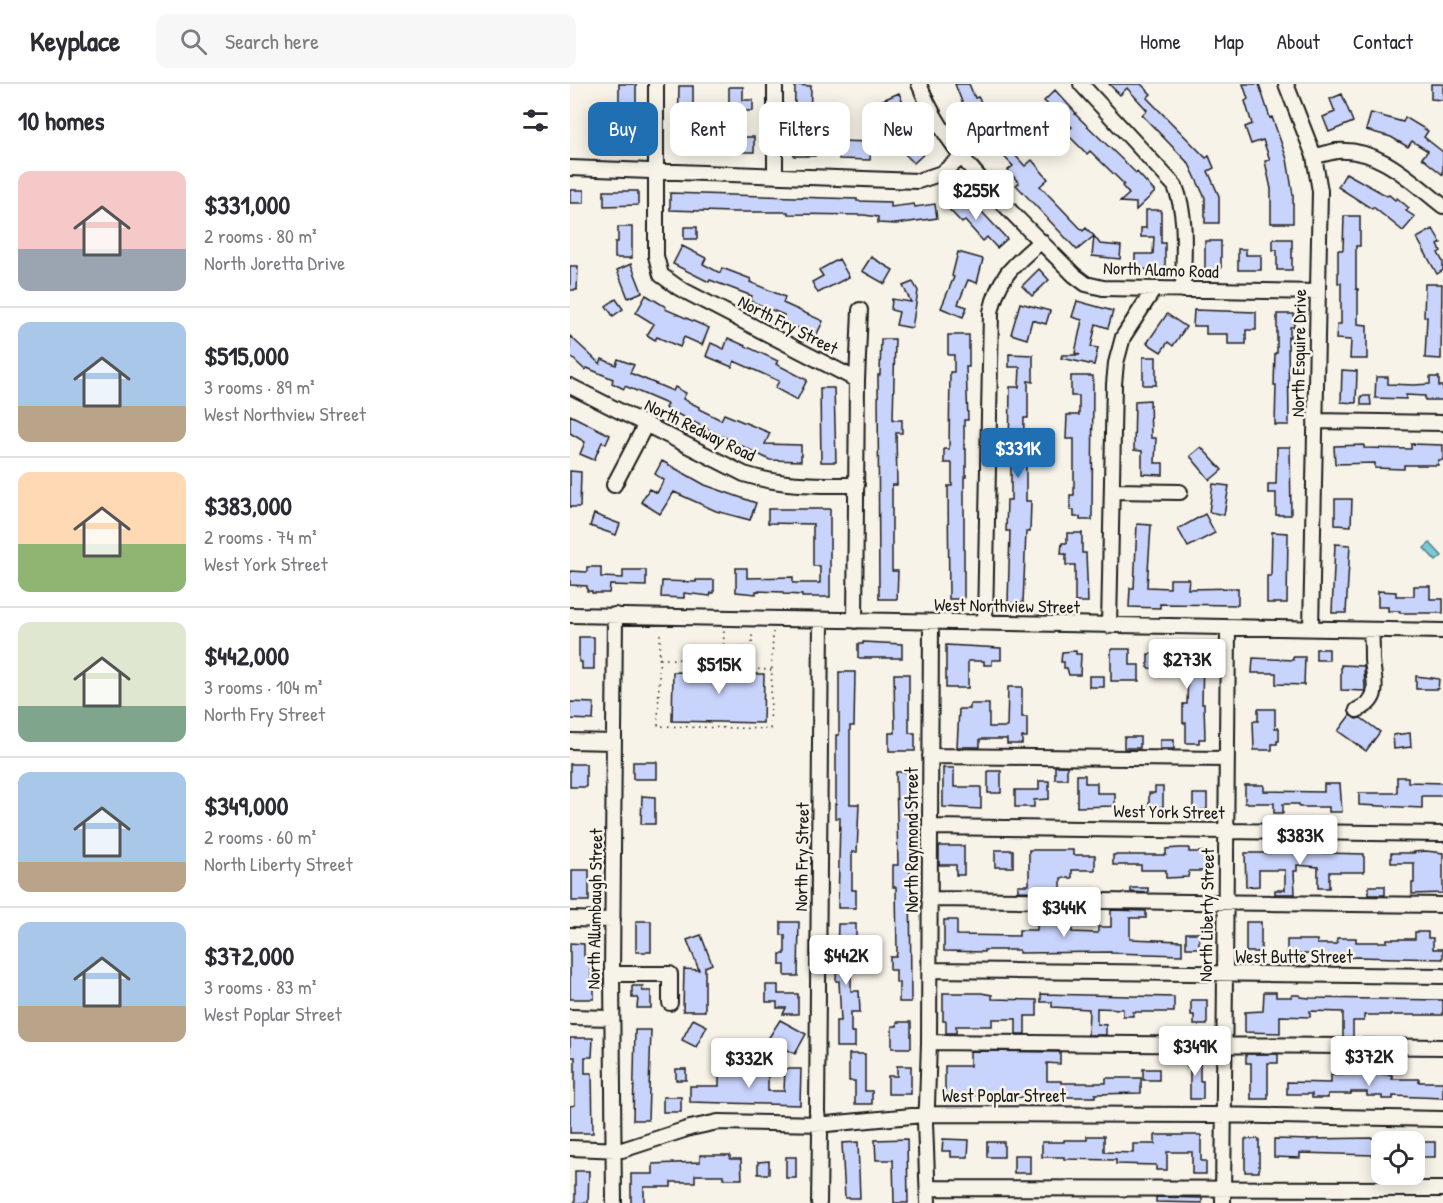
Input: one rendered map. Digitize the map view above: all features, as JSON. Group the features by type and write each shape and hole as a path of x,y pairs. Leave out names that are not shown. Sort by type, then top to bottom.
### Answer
{"street":[{"name":"North Fry Street","path":"656,84 656,256 661,275 678,288 857,380"},
{"path":"775,84 775,175"},
{"name":"North Alamo Road","path":"919,84 942,131 961,158 1074,275 1086,284 1103,288 1318,292"},
{"path":"1081,84 1175,186 1180,200 1182,219 1183,290"},
{"name":"North Esquire Drive","path":"1286,84 1314,156 1320,191 1311,629"},
{"path":"1314,156 1338,151 1366,154 1382,160 1443,206"},
{"path":"570,168 918,181 942,173 961,158"},
{"path":"984,623 991,312 996,291 1007,272 1041,241"},
{"path":"1109,626 1116,363 1123,337 1154,289"},
{"path":"855,621 857,380 860,310"},
{"name":"North Redway Road","path":"570,386 744,474 784,484 856,485"},
{"path":"1315,421 1443,423"},
{"path":"614,485 646,424"},
{"path":"1112,491 1180,492"},
{"name":"West Northview Street","path":"570,615 1443,631"},
{"name":"North Allumbaugh Street","path":"614,1203 612,974 615,615"},
{"name":"North Fry Street","path":"819,1203 817,1112 821,620"},
{"name":"North Raymond Street","path":"928,1203 926,1115 929,1042 931,622"},
{"name":"North Liberty Street","path":"1223,1203 1228,628"},
{"path":"1357,710 1368,706 1374,696 1375,673 1371,630"},
{"path":"570,741 614,742"},
{"path":"930,756 1227,759"},
{"name":"West York Street","path":"930,827 1443,834"},
{"path":"929,900 1443,905"},
{"path":"570,920 613,920"},
{"name":"West Butte Street","path":"929,970 1443,976"},
{"path":"612,974 670,974 670,1003"},
{"path":"570,1017 612,1018"},
{"path":"929,1042 1443,1047"},
{"name":"West Poplar Street","path":"570,1148 622,1150 690,1128 718,1122 818,1124 926,1115 1443,1119"},
{"path":"928,1188 1443,1189"}],"path":[{"path":"659,659 723,660 724,627"},
{"path":"752,627 752,673"},
{"path":"660,634 658,726 770,729 773,628"},
{"path":"724,647 752,647"},
{"path":"752,669 772,670"}],"water":[{"path":"1430,543 1442,556 1436,561 1424,548"}],"building":[{"path":"619,84 636,84 636,102 619,102"},
{"path":"955,84 969,84 975,98 978,97 981,102 962,102"},
{"path":"1109,84 1141,84 1151,94 1147,98 1206,158 1209,156 1214,168 1208,171 1219,196 1219,223 1205,223 1205,198 1189,164 1142,115 1147,110 1127,88 1120,95"},
{"path":"1243,84 1259,84 1270,118 1272,117 1287,159 1293,195 1293,223 1271,223 1271,189 1265,161 1270,160 1263,140 1251,144 1245,127 1252,124"},
{"path":"1431,84 1443,84 1443,100 1431,99"},
{"path":"795,85 811,86 811,102 795,102"},
{"path":"679,86 693,86 693,102 679,102"},
{"path":"729,87 743,87 743,100 753,100 753,111 747,111 747,102 729,102"},
{"path":"1055,90 1066,102 1045,102"},
{"path":"899,93 903,102 878,102"},
{"path":"1342,94 1353,122 1329,132 1323,117 1335,112 1330,99"},
{"path":"1070,106 1155,192 1136,210 1136,203 1120,202 1129,194 1122,186 1124,184 1090,151 1087,154 1070,137 1072,127 1070,125"},
{"path":"1371,113 1403,122 1405,117 1428,131 1424,137 1443,152 1443,175 1422,158 1428,151 1412,141 1408,147 1391,137 1366,130"},
{"path":"747,137 754,137 754,152 747,152"},
{"path":"850,141 862,142 862,156 870,156 870,160 839,159 839,156 850,156"},
{"path":"907,156 922,156 914,163"},
{"path":"1003,156 1016,156 1025,166 1032,160 1048,179 1040,186 1083,231 1086,228 1094,236 1077,250 1016,185 1019,183 1008,170 1013,166"},
{"path":"1346,173 1395,200 1397,198 1409,208 1406,211 1415,217 1403,231 1373,207 1372,209 1338,187"},
{"path":"570,190 584,190 584,203 570,203"},
{"path":"604,191 638,191 638,205 604,206"},
{"path":"670,193 857,199 857,201 891,202 891,207 935,204 937,218 896,224 878,223 878,217 864,215 670,210"},
{"path":"955,194 966,207 972,201 1007,239 997,248 987,237 983,241 965,221 962,223 944,204"},
{"path":"1146,210 1161,210 1161,243 1165,243 1165,270 1135,269 1135,254 1153,254 1154,237 1141,237 1141,228 1146,228"},
{"path":"1344,216 1360,216 1360,246 1356,246 1356,289 1358,289 1358,324 1367,325 1367,359 1350,359 1351,340 1336,339 1337,324 1341,324 1338,250 1343,250"},
{"path":"618,227 632,227 632,258 615,258"},
{"path":"684,227 697,227 697,239 684,239"},
{"path":"1433,229 1441,243 1438,245 1441,251 1438,253 1443,262 1443,270 1437,274 1417,238"},
{"path":"1094,236 1100,244 1121,246 1120,259 1092,256"},
{"path":"1273,239 1292,239 1292,270 1277,270 1277,250 1273,250"},
{"path":"1205,241 1221,241 1221,269 1205,269"},
{"path":"682,246 706,258 703,264 720,273 722,268 751,279 750,282 785,297 783,303 823,321 816,336 782,321 784,315 750,301 752,296 710,280 709,282 673,264"},
{"path":"1238,249 1246,249 1246,255 1261,255 1261,270 1238,270"},
{"path":"958,252 983,259 977,283 968,280 958,304 967,307 963,317 941,308 954,277 952,276"},
{"path":"871,257 893,270 885,284 862,271"},
{"path":"839,259 849,277 818,293 812,282 823,276 819,270"},
{"path":"631,264 642,292 628,298 617,270"},
{"path":"570,266 578,266 577,290 570,290"},
{"path":"1039,269 1049,280 1032,296 1022,286"},
{"path":"913,282 918,291 912,328 896,325 899,312 891,310 892,299 911,302 903,286"},
{"path":"1425,284 1442,284 1441,359 1425,358 1427,317 1424,317"},
{"path":"646,295 666,307 665,309 709,328 702,345 684,337 680,347 657,337 655,340 647,335 654,324 636,313"},
{"path":"616,299 623,309 613,316 606,306"},
{"path":"1077,301 1113,311 1108,328 1096,324 1091,347 1098,348 1094,365 1061,358 1062,355 1080,355 1075,353 1082,320 1072,317"},
{"path":"1020,303 1050,311 1046,324 1032,320 1027,339 1011,334"},
{"path":"1194,310 1256,312 1256,330 1246,330 1246,344 1228,344 1228,334 1206,334 1206,326 1193,326"},
{"path":"1167,314 1186,327 1173,346 1168,342 1161,352 1147,343"},
{"path":"1277,314 1294,314 1294,327 1290,327 1290,337 1288,337 1289,425 1275,425"},
{"path":"948,335 969,335 969,367 966,367 968,420 964,420 966,477 964,477 964,599 949,599 948,486 952,486 952,463 944,463 944,449 949,449 950,372 954,372 954,355 948,355"},
{"path":"570,336 600,364 602,359 616,365 618,359 634,365 630,373 673,391 675,387 686,393 683,399 721,420 724,414 770,433 765,444 801,445 801,461 770,460 665,408 667,404 625,386 624,389 612,383 613,379 587,368 585,370 570,356"},
{"path":"728,338 778,361 776,364 807,380 797,400 775,388 779,381 734,361 732,367 706,356 711,343 724,349"},
{"path":"881,339 895,339 893,420 902,420 902,433 896,433 897,485 892,485 892,571 898,571 897,599 879,599 878,375 880,375"},
{"path":"1009,354 1033,355 1033,382 1028,381 1028,418 1024,418 1023,464 1026,464 1026,501 1031,501 1030,532 1026,532 1023,603 1008,603 1010,531 1006,531 1007,500 1011,500 1010,387 1019,387 1020,367 1009,367"},
{"path":"1143,357 1156,357 1156,385 1143,385"},
{"path":"1342,370 1357,371 1356,403 1341,402"},
{"path":"1071,376 1093,376 1092,520 1080,520 1080,517 1074,517 1074,510 1070,510 1070,495 1074,495 1074,439 1066,439 1067,415 1079,415 1079,396 1071,396"},
{"path":"1376,377 1388,377 1388,384 1414,385 1430,384 1430,377 1439,377 1439,386 1443,386 1443,400 1425,400 1425,396 1406,395 1406,399 1375,398"},
{"path":"820,388 834,388 836,462 821,462"},
{"path":"1361,396 1370,396 1371,405 1361,405"},
{"path":"1150,400 1151,438 1156,438 1155,463 1163,463 1163,475 1142,474 1142,451 1134,450 1135,401"},
{"path":"570,415 610,435 606,444 602,442 594,460 580,454 585,442 570,433"},
{"path":"1411,444 1443,445 1443,460 1438,460 1438,465 1404,465 1404,469 1375,468 1375,463 1335,464 1334,446 1364,445 1364,448 1411,449"},
{"path":"1201,447 1222,470 1210,480 1190,456"},
{"path":"1277,447 1290,447 1291,515 1276,515 1276,493 1268,493 1268,484 1276,484"},
{"path":"662,461 705,485 756,503 750,520 716,511 674,492 660,514 641,502 649,489 657,493 664,480 655,474"},
{"path":"570,471 581,472 580,507 570,507"},
{"path":"1213,484 1229,486 1224,515 1209,512"},
{"path":"1335,499 1352,499 1351,526 1335,525"},
{"path":"768,509 830,509 830,597 802,597 802,595 783,594 783,592 756,591 756,594 736,592 736,568 747,568 747,578 793,577 793,583 820,583 820,566 813,566 813,524 768,523"},
{"path":"594,514 620,524 616,535 590,526"},
{"path":"1205,514 1215,533 1188,547 1178,529"},
{"path":"1137,524 1151,525 1147,587 1170,588 1170,579 1189,579 1188,589 1238,588 1238,605 1160,604 1160,608 1129,607 1130,588 1134,588"},
{"path":"1272,532 1288,533 1287,603 1267,603 1267,576 1271,576"},
{"path":"1067,533 1082,533 1082,553 1086,553 1088,602 1075,602 1075,565 1066,565 1066,554 1061,554 1062,543 1067,543"},
{"path":"1335,544 1350,545 1346,613 1332,613"},
{"path":"587,567 601,567 601,577 623,578 623,570 646,570 646,586 610,585 609,593 592,593 592,591 587,591 587,586 570,585 570,571 587,572"},
{"path":"696,580 714,580 714,593 710,596 684,593 684,598 661,597 662,581 696,582"},
{"path":"1414,586 1430,586 1430,599 1443,599 1443,613 1400,613 1400,611 1388,611 1388,607 1378,607 1378,591 1396,592 1396,596 1414,596"},
{"path":"579,637 594,637 594,669 582,669 582,662 579,662"},
{"path":"863,642 902,644 902,658 858,658 858,644 863,644"},
{"path":"946,645 1001,648 1001,660 992,660 992,665 984,665 984,661 968,661 968,688 946,688"},
{"path":"1111,649 1130,649 1130,665 1139,665 1139,681 1111,681"},
{"path":"1316,649 1329,649 1329,660 1316,660"},
{"path":"1076,651 1076,654 1081,654 1080,675 1069,675 1067,668 1064,668 1064,662 1061,662 1062,652"},
{"path":"1168,653 1203,655 1202,704 1204,704 1205,739 1199,739 1199,743 1186,743 1186,723 1183,723 1183,704 1187,704 1188,669 1148,668 1148,654 1168,655"},
{"path":"726,656 747,657 747,674 764,674 763,723 672,721 673,672 726,673"},
{"path":"1293,657 1305,657 1304,685 1276,684 1276,673 1252,673 1253,658 1293,660"},
{"path":"1341,665 1364,666 1365,691 1341,690"},
{"path":"839,672 855,672 854,726 850,726 850,804 859,804 857,852 852,852 852,890 856,890 856,908 838,908 840,818 835,818 835,804 836,735 839,735"},
{"path":"894,674 909,674 909,733 915,733 915,751 889,751 889,733 895,733"},
{"path":"1089,676 1104,676 1104,687 1089,687"},
{"path":"1416,676 1439,679 1438,689 1416,689"},
{"path":"1008,687 1022,687 1022,717 1027,717 1027,737 1022,737 1022,744 1007,744 1007,739 980,739 980,747 957,747 959,709 970,709 970,704 989,704 989,727 1007,727"},
{"path":"570,702 594,703 593,720 570,719"},
{"path":"1258,709 1275,709 1275,728 1279,728 1279,741 1277,744 1272,744 1272,750 1254,750 1253,721 1258,721"},
{"path":"1350,715 1356,719 1361,718 1380,732 1366,751 1338,731"},
{"path":"1410,733 1411,747 1394,749 1393,735"},
{"path":"1124,737 1140,737 1140,748 1124,748"},
{"path":"1160,740 1174,740 1174,749 1160,749"},
{"path":"633,762 657,762 657,779 633,779"},
{"path":"570,764 586,764 586,787 570,787"},
{"path":"1055,766 1067,766 1067,779 1055,779"},
{"path":"943,768 954,768 954,787 981,787 981,809 943,807"},
{"path":"988,771 1001,771 1001,793 988,793"},
{"path":"896,772 912,772 911,1002 899,1002 896,970 890,970 890,957 896,957 897,953 896,887 893,887 893,865 898,865"},
{"path":"1077,775 1085,775 1085,783 1097,783 1097,793 1115,793 1115,806 1077,807"},
{"path":"1397,777 1408,777 1408,782 1443,783 1443,796 1422,796 1422,808 1359,805 1359,793 1397,793"},
{"path":"1039,781 1049,781 1049,799 1034,800 1034,807 1015,807 1015,790 1039,790"},
{"path":"1324,784 1340,784 1342,812 1329,812 1329,807 1299,807 1299,804 1283,804 1283,813 1274,813 1274,803 1245,803 1245,785 1264,785 1264,791 1324,792"},
{"path":"1155,787 1163,787 1163,807 1149,807 1149,793 1155,793"},
{"path":"1193,794 1207,794 1207,810 1193,810"},
{"path":"642,796 655,797 655,824 641,824"},
{"path":"939,846 964,846 964,875 956,875 956,865 939,865"},
{"path":"1189,848 1189,852 1205,852 1205,871 1189,871 1188,877 1166,878 1166,870 1141,870 1141,865 1113,865 1113,855 1166,855 1166,849"},
{"path":"1271,848 1284,848 1284,852 1364,854 1364,872 1329,872 1329,888 1318,888 1318,867 1297,865 1297,871 1294,871 1295,894 1275,894 1275,890 1285,890 1285,870 1259,870 1259,886 1246,887 1245,853 1271,853"},
{"path":"995,850 1013,850 1013,867 995,867"},
{"path":"1029,850 1073,850 1073,855 1095,855 1095,870 1072,870 1072,878 1061,878 1061,892 1018,891 1018,885 1029,885"},
{"path":"1426,851 1443,853 1443,893 1412,894 1414,863 1391,863 1391,853"},
{"path":"572,870 589,870 589,901 572,901"},
{"path":"1369,886 1385,886 1385,895 1369,895"},
{"path":"1131,888 1148,888 1148,893 1131,892"},
{"path":"1053,909 1072,910 1072,932 1098,933 1098,927 1111,927 1111,910 1146,911 1146,918 1130,918 1130,939 1182,941 1182,955 1111,952 1019,953 1019,950 944,951 944,920 957,920 957,935 1019,936 1019,930 1037,930 1037,921 1053,921"},
{"path":"636,921 651,921 651,952 636,952"},
{"path":"781,922 799,922 798,976 785,976 785,965 780,965 780,954 785,954 785,935 781,935"},
{"path":"1246,922 1261,922 1261,952 1246,952"},
{"path":"838,924 856,924 856,942 851,942 851,991 859,991 860,1012 851,1012 851,1032 855,1032 855,1047 836,1047 836,1021 841,1021 839,981 836,981"},
{"path":"1415,932 1428,932 1428,938 1433,938 1433,949 1443,949 1443,959 1356,957 1320,960 1320,954 1296,954 1296,959 1287,959 1287,940 1317,940 1317,944 1337,944 1337,938 1356,938 1356,942 1387,942 1387,939 1415,939"},
{"path":"1186,933 1199,933 1199,948 1186,948"},
{"path":"701,935 712,964 705,967 705,1011 683,1011 684,969 699,970 687,940"},
{"path":"570,943 584,944 584,956 591,956 594,999 570,999"},
{"path":"766,985 778,985 778,994 798,994 798,1014 783,1014 786,1008 777,1008 777,1002 766,1002"},
{"path":"632,986 643,986 642,991 651,991 651,1008 637,1008 638,998 632,998"},
{"path":"1264,992 1276,992 1276,997 1300,995 1300,997 1310,998 1443,1000 1443,1015 1364,1015 1364,1021 1353,1021 1353,1037 1343,1037 1343,1012 1310,1011 1310,1017 1280,1016 1280,1033 1245,1032 1245,1012 1263,1011"},
{"path":"943,993 981,993 992,995 992,999 1037,1000 1037,1016 1025,1016 1025,1034 1016,1034 1016,1019 992,1019 992,1026 956,1026 956,1033 946,1033 946,1021 943,1021"},
{"path":"1041,994 1174,997 1174,1012 1133,1012 1133,1016 1123,1016 1123,1009 1097,1008 1097,1024 1106,1025 1106,1035 1088,1035 1089,1009 1052,1007 1052,1002 1041,1002"},
{"path":"1191,1000 1207,1000 1207,1025 1194,1025"},
{"path":"693,1019 707,1026 696,1047 682,1040"},
{"path":"780,1020 806,1034 795,1054 768,1039"},
{"path":"897,1022 911,1022 911,1048 892,1048 892,1026 897,1026"},
{"path":"635,1030 651,1030 648,1120 633,1120"},
{"path":"570,1038 593,1038 592,1057 585,1057 585,1073 592,1073 593,1133 570,1133 570,1106 575,1105 575,1057 570,1057"},
{"path":"970,1051 1060,1052 1060,1064 1047,1063 1047,1081 1106,1083 1106,1078 1141,1078 1141,1093 1095,1094 1095,1097 1061,1097 1061,1099 945,1094 945,1066 970,1066"},
{"path":"849,1054 865,1054 865,1091 872,1091 872,1104 855,1104 855,1081 849,1081"},
{"path":"1187,1054 1200,1054 1203,1099 1190,1099 1190,1067 1187,1067"},
{"path":"1246,1054 1278,1054 1278,1063 1268,1063 1268,1099 1251,1099 1251,1063 1246,1063"},
{"path":"897,1066 911,1066 911,1094 888,1094 888,1076 897,1076"},
{"path":"676,1069 686,1069 686,1080 676,1080"},
{"path":"785,1069 801,1069 800,1105 690,1102 690,1086 719,1086 719,1070 768,1071 768,1091 784,1091"},
{"path":"1143,1069 1159,1069 1159,1080 1143,1080"},
{"path":"1367,1073 1392,1075 1392,1079 1443,1082 1443,1098 1393,1096 1393,1099 1382,1099 1382,1096 1367,1096 1367,1092 1328,1094 1328,1098 1312,1098 1312,1094 1287,1094 1287,1082 1331,1083 1331,1074 1367,1075"},
{"path":"663,1097 681,1097 681,1112 663,1112"},
{"path":"1155,1135 1201,1135 1201,1161 1206,1161 1206,1174 1192,1174 1192,1152 1167,1152 1167,1170 1156,1170 1156,1165 1116,1164 1116,1160 1042,1157 1042,1142 1087,1140 1087,1136 1104,1136 1104,1152 1133,1153 1133,1144 1155,1144"},
{"path":"1371,1138 1371,1155 1300,1153 1300,1158 1274,1157 1274,1139"},
{"path":"907,1139 908,1203 894,1203 893,1160 876,1160 875,1140"},
{"path":"943,1139 969,1140 968,1157 951,1157 951,1151 942,1151"},
{"path":"1245,1139 1259,1139 1259,1172 1245,1172"},
{"path":"858,1142 860,1198 845,1198 842,1143"},
{"path":"987,1142 1004,1142 1004,1157 987,1157"},
{"path":"1425,1142 1435,1142 1435,1157 1425,1157"},
{"path":"700,1155 730,1155 730,1159 741,1159 742,1179 723,1179 723,1175 695,1175 695,1182 671,1182 671,1187 644,1187 644,1203 631,1203 631,1174 653,1174 653,1164 700,1162"},
{"path":"1014,1155 1030,1155 1030,1173 1014,1173"},
{"path":"786,1157 796,1157 796,1178 786,1178"},
{"path":"769,1161 769,1174 758,1174 758,1162"},
{"path":"575,1171 589,1171 588,1203 575,1203"},
{"path":"1156,1197 1202,1198 1202,1203 1156,1202"}]}
